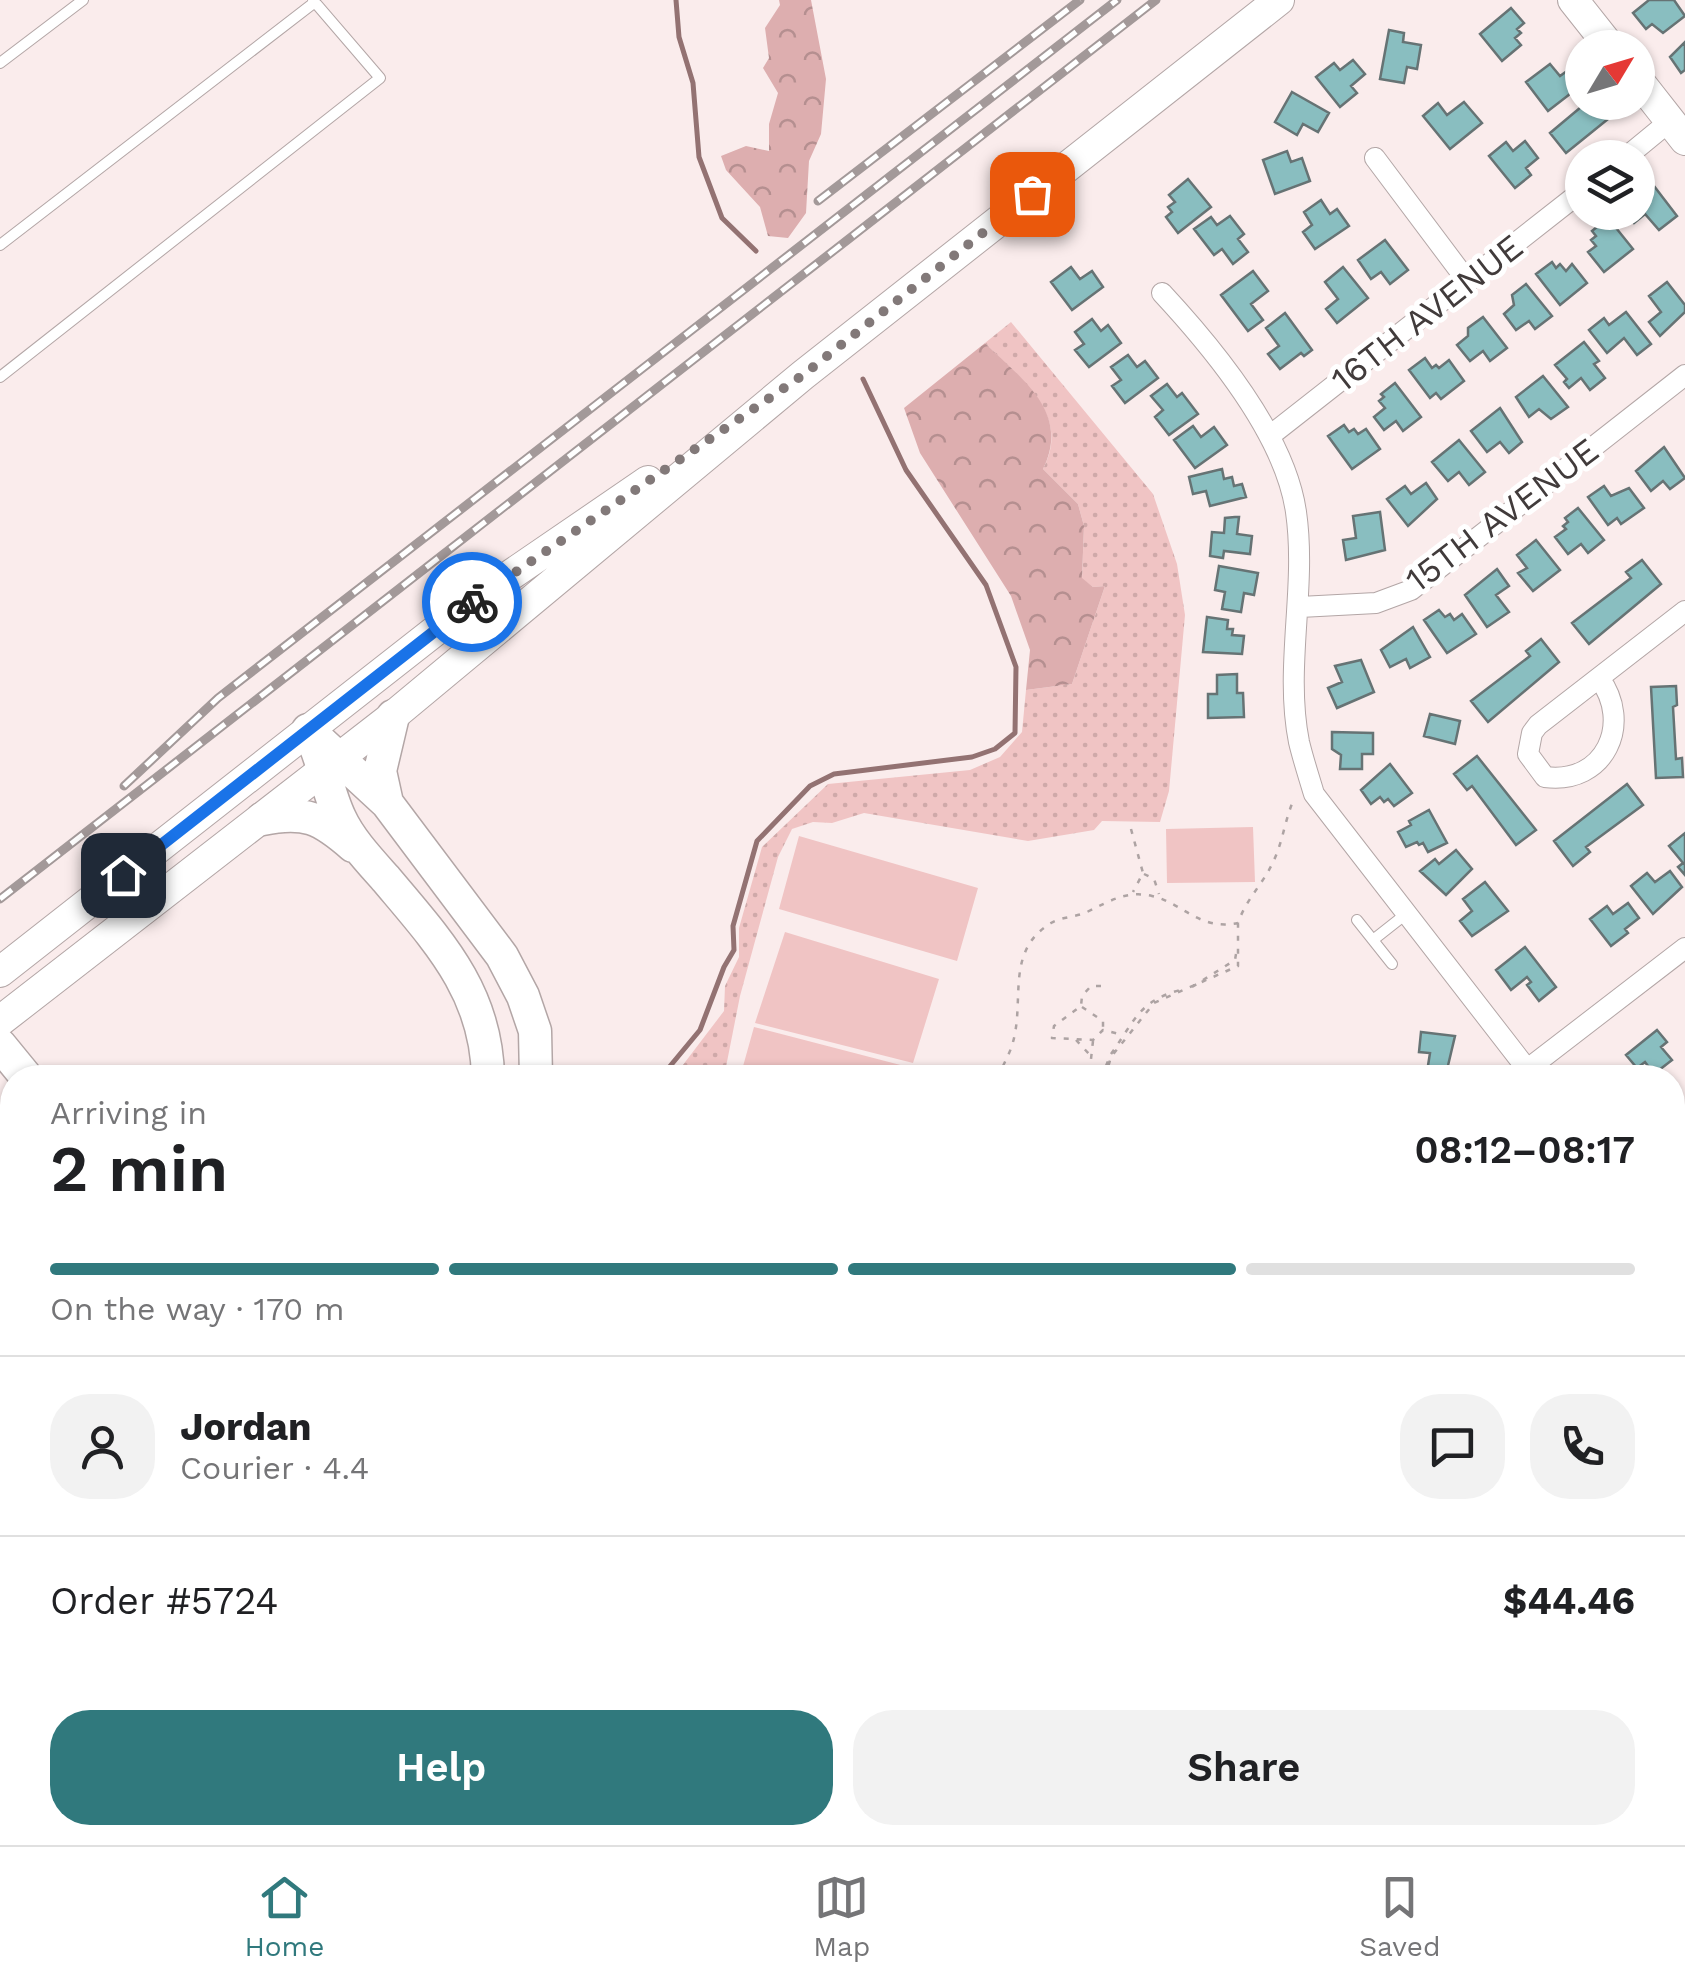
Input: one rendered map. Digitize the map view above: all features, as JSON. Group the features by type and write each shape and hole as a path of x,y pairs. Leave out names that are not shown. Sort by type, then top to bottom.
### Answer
{"main road":[{"path":"0,1020 393,716 803,375 1279,0"},
{"path":"1573,0 1597,30"},
{"path":"1655,101 1678,130"},
{"path":"0,972 477,598 803,375"},
{"path":"387,803 380,771 393,716"},
{"path":"308,730 332,762 387,803 502,956 523,996 535,1032 536,1065"},
{"path":"332,762 340,818 371,862 444,948 473,998 488,1046 488,1065"},
{"path":"262,819 305,815 324,823 371,862"},
{"path":"0,1045 16,1065"}],"street":[{"path":"1655,142 1678,130"},
{"path":"1375,158 1468,282"},
{"name":"16TH AVENUE","path":"1271,434 1565,205"},
{"path":"1162,293 1196,329 1271,434 1296,511 1299,740 1314,794 1519,1065"},
{"name":"15TH AVENUE","path":"1300,607 1376,603 1411,590 1685,375"},
{"path":"1599,678 1611,694 1610,746 1583,772 1568,778 1544,777 1528,754 1532,733 1599,678 1685,611"},
{"path":"1539,1065 1685,948"}],"lane":[{"path":"0,63 83,0"},
{"path":"0,245 314,1 380,78 0,377"},
{"path":"1373,940 1407,913"},
{"path":"1357,920 1392,964"}],"path":[{"path":"1107,1065 1154,1003 1238,966 1238,923 1243,908 1274,860 1285,819 1308,772"},
{"path":"1132,828 1143,874 1133,892"},
{"path":"1143,874 1154,879 1160,898"},
{"path":"1003,1065 1013,1042 1018,972 1030,940 1053,921 1079,916 1133,892 1160,898 1188,916 1224,926 1238,923"},
{"path":"1107,1065 1144,1006 1219,972 1235,960 1238,945"},
{"path":"1094,1040 1052,1038 1054,1026 1081,1006 1082,996 1091,986 1101,986"},
{"path":"1081,1006 1103,1021 1103,1030 1094,1040 1090,1065"},
{"path":"1103,1030 1124,1035"},
{"path":"1074,1039 1090,1055"}],"shaded area":[{"path":"1011,322 1153,494 1177,564 1185,615 1169,791 1160,822 1102,821 1094,830 1028,841 864,813 792,829 778,857 740,996 726,1065 683,1065 724,1011 725,986 739,957 739,928 762,847 828,784 970,770 1000,757 1022,732 1026,690 1072,684 1105,586 1093,587 1082,579 1084,526 1078,504 1043,469 1050,449 1047,414 1026,384 985,343"},
{"path":"1253,827 1255,882 1167,883 1166,829"},
{"path":"799,836 978,888 957,961 779,909"},
{"path":"785,932 939,979 913,1063 755,1023"},
{"path":"754,1027 900,1065 743,1065"}],"green space":[{"path":"779,0 811,0 826,79 821,134 809,161 806,213 788,238 768,236 760,207 726,170 721,156 746,146 769,151 769,124 778,93 763,68 769,58 765,28 780,5"},
{"path":"985,343 1027,384 1047,414 1050,449 1043,469 1078,504 1084,526 1082,578 1093,587 1105,586 1072,684 1026,690 1030,650 1011,596 920,453 904,408"}],"building":[{"path":"1649,0 1674,0 1685,16 1663,33 1652,24 1646,29 1633,13"},
{"path":"1511,8 1524,23 1515,38 1521,45 1502,61 1480,34"},
{"path":"1389,30 1404,33 1403,42 1421,45 1417,69 1407,67 1404,83 1380,79"},
{"path":"1685,42 1685,70 1681,73 1670,57"},
{"path":"1353,60 1365,74 1351,86 1357,93 1340,107 1316,77 1334,63 1340,70"},
{"path":"1550,64 1560,76 1565,72 1565,98 1548,111 1526,82"},
{"path":"1292,92 1329,113 1318,132 1303,124 1297,135 1275,122"},
{"path":"1464,102 1482,123 1450,149 1423,116 1438,103 1447,115"},
{"path":"1566,120 1607,120 1582,140 1565,140 1565,152 1550,133"},
{"path":"1525,141 1538,158 1526,168 1531,175 1515,188 1489,156 1506,142 1513,151"},
{"path":"1287,151 1291,162 1302,158 1310,181 1275,194 1263,160"},
{"path":"1188,179 1211,207 1178,233 1166,217 1172,212 1168,207 1175,202 1169,195"},
{"path":"1655,187 1677,216 1659,230 1655,225"},
{"path":"1321,200 1330,214 1337,209 1349,226 1315,249 1303,232 1312,225 1304,212"},
{"path":"1230,216 1244,234 1238,239 1248,252 1233,264 1222,249 1214,255 1194,229 1211,217 1217,225"},
{"path":"1618,230 1633,249 1604,272 1588,252 1596,246 1591,240 1596,236 1592,231"},
{"path":"1385,240 1408,270 1390,284 1381,272 1371,279 1358,260"},
{"path":"1552,262 1566,271 1572,264 1587,283 1560,305 1536,274"},
{"path":"1071,267 1080,279 1092,271 1103,287 1072,310 1051,282"},
{"path":"1343,267 1368,298 1337,323 1326,309 1338,299 1325,282"},
{"path":"1253,271 1268,291 1251,304 1263,320 1248,331 1221,295"},
{"path":"1667,282 1685,305 1685,312 1660,336 1649,322 1661,312 1649,296"},
{"path":"1526,284 1552,316 1535,329 1529,321 1516,330 1504,314 1514,305 1512,295"},
{"path":"1626,312 1651,344 1637,355 1624,338 1607,353 1589,330 1604,318 1609,325"},
{"path":"1285,313 1312,350 1304,356 1301,353 1280,369 1268,354 1279,346 1266,328"},
{"path":"1483,317 1507,348 1490,361 1483,351 1470,361 1457,345 1468,336 1468,328"},
{"path":"1092,319 1101,331 1108,325 1121,343 1089,367 1075,350 1084,344 1075,332"},
{"path":"1584,342 1599,361 1594,364 1605,378 1590,390 1581,378 1569,388 1555,365"},
{"path":"1128,355 1137,367 1145,361 1158,378 1125,403 1112,386 1121,380 1111,367"},
{"path":"1425,358 1432,368 1449,360 1464,381 1441,399 1436,393 1430,398 1409,370"},
{"path":"1543,376 1568,407 1551,419 1539,409 1529,417 1516,397"},
{"path":"1395,383 1421,417 1403,431 1396,421 1384,430 1374,417 1385,408 1379,401 1384,397 1381,394"},
{"path":"1167,384 1177,397 1182,393 1198,414 1169,435 1155,417 1163,410 1151,396"},
{"path":"1500,408 1522,442 1509,453 1500,442 1487,452 1471,431"},
{"path":"1344,425 1349,432 1354,429 1358,434 1366,429 1380,449 1352,469 1328,436"},
{"path":"1193,426 1201,437 1214,427 1227,445 1195,468 1174,440"},
{"path":"1459,440 1485,472 1469,485 1459,472 1448,481 1432,462"},
{"path":"1664,447 1685,478 1670,489 1663,481 1651,491 1636,471"},
{"path":"1222,469 1224,479 1232,477 1234,486 1242,484 1246,497 1210,506 1206,491 1193,494 1189,477"},
{"path":"1426,483 1437,499 1408,526 1387,499 1405,486 1411,494"},
{"path":"1604,486 1611,496 1629,488 1644,508 1621,524 1617,518 1608,525 1588,497"},
{"path":"1578,508 1604,540 1588,553 1581,544 1568,554 1555,537 1566,529 1565,518"},
{"path":"1380,512 1385,550 1346,560 1343,540 1356,538 1353,516"},
{"path":"1239,517 1237,534 1252,536 1250,554 1224,551 1223,558 1210,556 1212,532 1224,533 1225,518"},
{"path":"1536,540 1560,570 1533,591 1518,573 1527,568 1517,555"},
{"path":"1642,560 1661,584 1589,644 1572,623 1631,578 1626,572"},
{"path":"1219,566 1258,573 1254,595 1244,593 1241,612 1222,609 1225,592 1215,590"},
{"path":"1497,569 1509,586 1496,595 1509,612 1487,627 1465,595"},
{"path":"1439,610 1454,620 1462,614 1476,634 1447,653 1424,620"},
{"path":"1207,617 1228,620 1227,629 1233,629 1232,635 1244,636 1242,654 1203,652"},
{"path":"1413,627 1430,657 1410,668 1406,659 1390,667 1381,650"},
{"path":"1541,639 1559,662 1488,722 1471,701 1530,656 1526,651"},
{"path":"1361,660 1374,692 1337,708 1328,688 1342,682 1335,666"},
{"path":"1237,674 1237,693 1243,693 1244,717 1208,718 1208,694 1217,694 1217,675"},
{"path":"1676,686 1676,759 1682,758 1683,777 1656,778 1651,687"},
{"path":"1430,714 1460,721 1455,744 1424,736"},
{"path":"1332,732 1373,733 1373,754 1362,754 1362,769 1340,769 1341,755 1332,749"},
{"path":"1477,756 1536,830 1516,845 1472,786 1467,790 1454,774"},
{"path":"1390,764 1412,793 1394,806 1380,797 1371,804 1361,790"},
{"path":"1627,784 1643,805 1586,847 1590,852 1573,866 1554,841"},
{"path":"1429,810 1447,843 1428,852 1423,843 1406,847 1398,832"},
{"path":"1685,833 1685,875 1678,867 1683,863 1669,846"},
{"path":"1456,850 1472,869 1446,895 1420,871 1435,859 1439,864"},
{"path":"1670,871 1682,887 1653,914 1631,886 1647,873 1655,882"},
{"path":"1485,882 1508,911 1472,936 1460,921 1472,911 1463,899"},
{"path":"1628,903 1639,918 1611,946 1590,919 1607,906 1613,914"},
{"path":"1525,947 1556,987 1539,1001 1527,985 1531,982 1527,977 1511,990 1496,970"},
{"path":"1657,1030 1667,1042 1661,1047 1672,1060 1666,1065 1634,1065 1626,1055"},
{"path":"1421,1032 1455,1036 1448,1065 1428,1065 1430,1053 1419,1052"}],"waterway":[{"path":"676,0 679,37 693,83 699,157 722,218 756,251"},
{"path":"671,1065 700,1030 734,950 733,926 757,841 810,786 834,774 972,757 995,749 1015,733 1016,667 986,585 906,470 863,379"}],"railway":[{"path":"818,201 1080,0"},
{"path":"124,786 218,698 1117,0"},
{"path":"0,899 1156,0"}],"way so far":[{"path":"472,602 803,375 1032,194"}],"route":[{"path":"123,875 472,602"}]}
